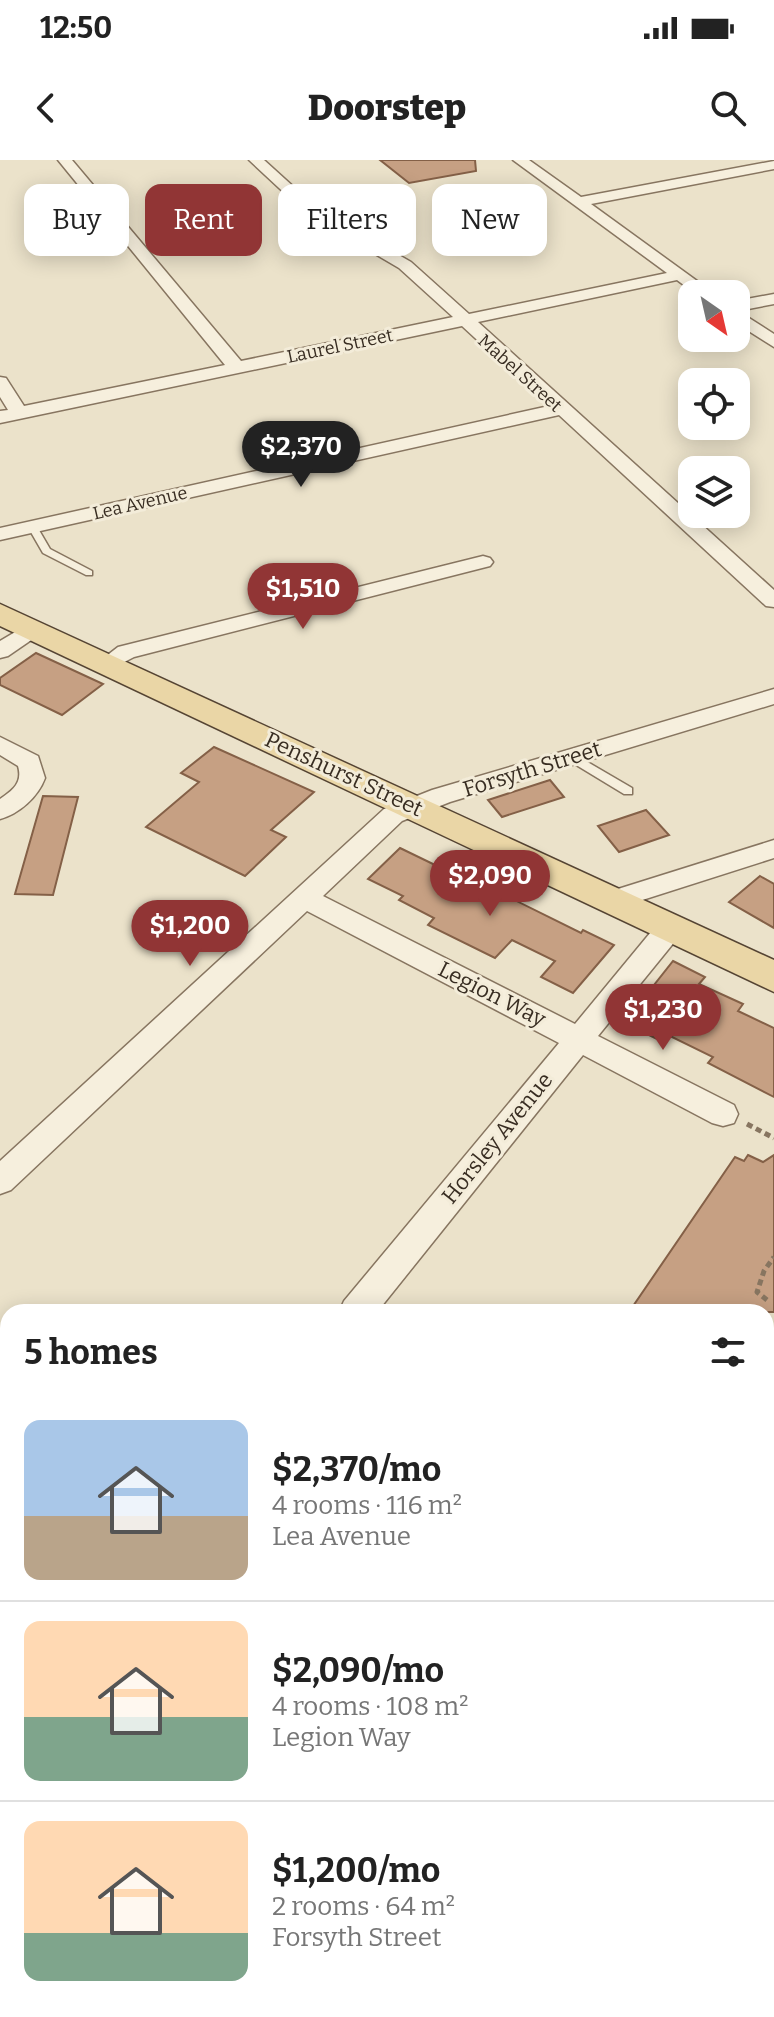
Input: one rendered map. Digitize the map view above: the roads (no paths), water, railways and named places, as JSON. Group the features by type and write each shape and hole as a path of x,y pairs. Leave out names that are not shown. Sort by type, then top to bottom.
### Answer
{"main road":[{"name":"Penshurst Street","path":"16,622 774,977"}],"street":[{"path":"65,160 236,367"},
{"name":"Mabel Street","path":"256,160 312,211 405,265 774,601"},
{"path":"520,160 687,280"},
{"path":"577,202 774,165"},
{"name":"Laurel Street","path":"9,415 680,275"},
{"path":"750,303 774,299"},
{"path":"750,325 774,342"},
{"path":"0,382 9,415"},
{"name":"Lea Avenue","path":"0,534 560,409"},
{"path":"107,664 126,652 483,562"},
{"path":"0,651 16,622"},
{"name":"Forsyth Street","path":"0,1181 393,815 774,696"},
{"path":"0,745 29,762 33,773 29,788 0,811"},
{"path":"611,901 774,849"},
{"name":"Legion Way","path":"303,897 723,1114"},
{"name":"Horsley Avenue","path":"363,1304 670,928"}],"lane":[{"path":"33,527 46,551 89,573"},
{"path":"572,757 628,791"}]}
